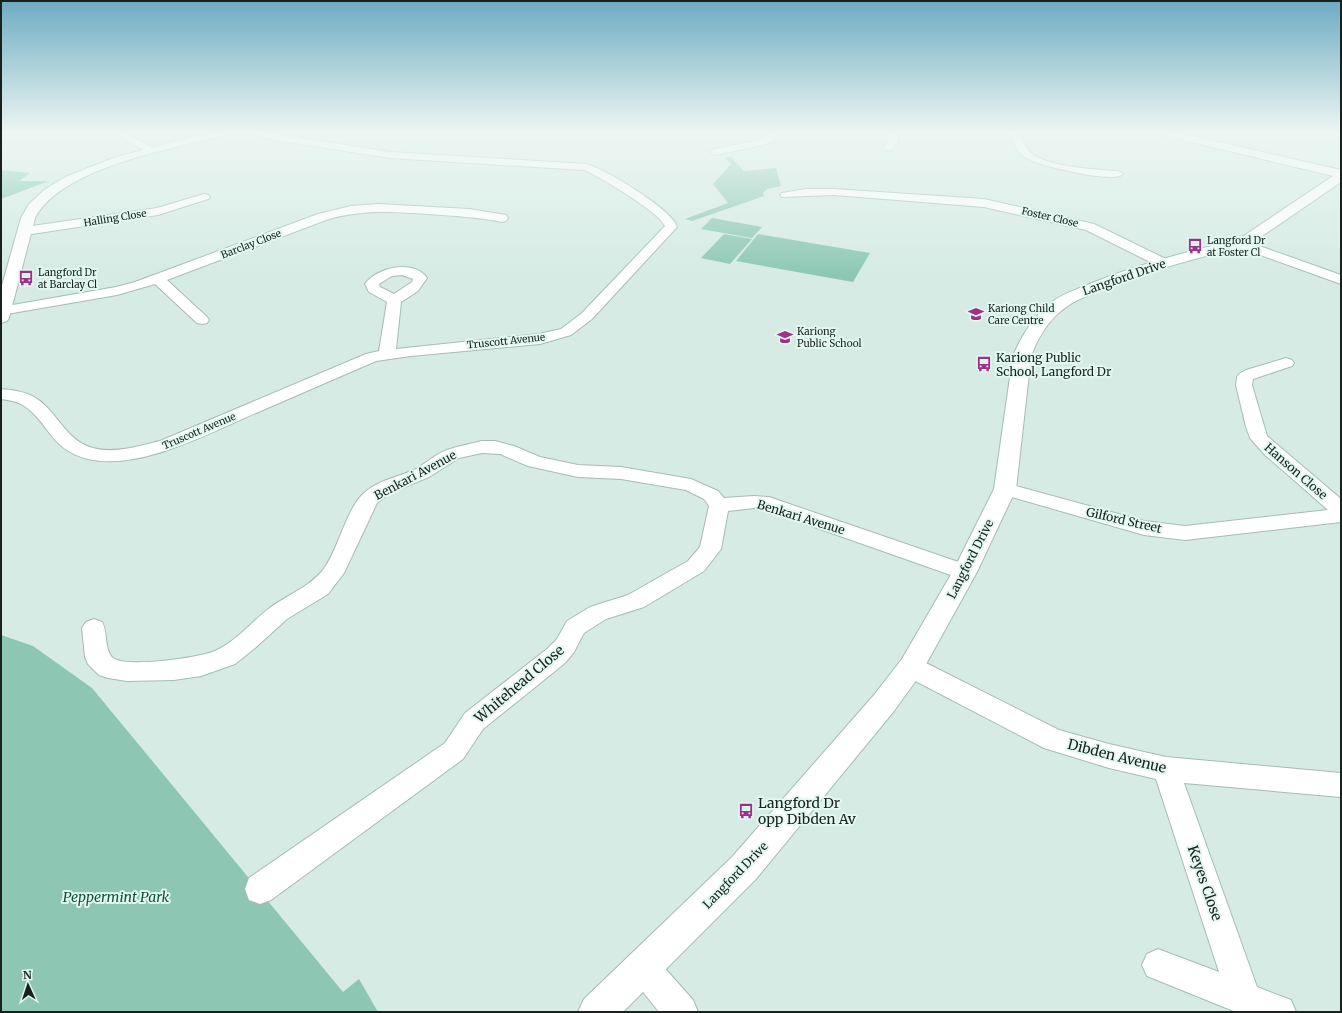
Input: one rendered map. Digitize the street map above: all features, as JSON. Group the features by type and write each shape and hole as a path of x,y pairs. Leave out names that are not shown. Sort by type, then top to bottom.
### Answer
{"street":[{"path":"2,315 28,218 33,208 50,192 71,180"},
{"name":"Truscott Avenue","path":"1,394 16,395 28,399 36,406 68,444 80,451 97,455 123,455 166,445 358,362 388,354 540,339 566,332 587,316 667,233 671,227 670,223 660,213 611,180"},
{"name":"Langford Drive","path":"597,1012 744,868 884,703 911,667 965,572 1005,489 1022,356 1032,335 1054,308 1070,297 1116,278 1250,238 1333,180"},
{"name":"Foster Close","path":"786,195 806,192 834,192 984,203 1090,227 1163,263"},
{"name":"Halling Close","path":"25,231 158,211 204,197"},
{"name":"Barclay Close","path":"2,315 117,291 158,279 322,217 349,209 379,208 467,213 483,214 502,218"},
{"path":"1240,242 1341,280"},
{"path":"158,279 202,320"},
{"path":"388,354 394,300"},
{"name":"Hanson Close","path":"1286,363 1252,373 1245,377 1244,385 1259,438 1341,510"},
{"name":"Benkari Avenue","path":"94,628 97,657 108,668 127,671 174,670 201,666 226,657 247,642 279,613 320,588 333,573 364,507 370,498 383,489 422,473 453,454 471,449 495,448 507,450 535,462 578,471 621,472 690,485 711,495 719,505 754,502 769,504 965,572"},
{"name":"Gilford Street","path":"1005,489 1144,528 1185,533 1341,515"},
{"name":"Whitehead Close","path":"260,889 454,751 474,721 556,656 566,645 575,627 598,613 636,601 696,566 710,549 719,505"},
{"name":"Dibden Avenue","path":"911,667 1053,740 1109,756 1166,769 1341,785"},
{"name":"Keyes Close","path":"1166,769 1244,997"},
{"path":"1158,965 1244,997 1279,1012"},
{"path":"643,967 682,1012"}],"green space":[{"path":"1,180 49,181 1,199"},
{"path":"716,180 779,180 781,186 767,189 763,193 764,196 692,221 685,219 728,203 713,184"},
{"path":"712,218 762,227 752,238 701,229"},
{"path":"724,234 752,239 730,264 701,258"},
{"path":"758,234 870,253 853,282 736,261"},
{"name":"Peppermint Park","path":"1,635 33,646 92,688 343,992 359,979 378,1012 1,1012"}],"place":[{"name":"Langford Dr at Foster Cl","path":"1195,246"},
{"name":"Langford Dr at Barclay Cl","path":"26,278"},
{"name":"Kariong Child Care Centre","path":"976,314"},
{"name":"Kariong Public School","path":"785,337"},
{"name":"Kariong Public School, Langford Dr","path":"984,364"},
{"name":"Langford Dr opp Dibden Av","path":"746,811"}]}
